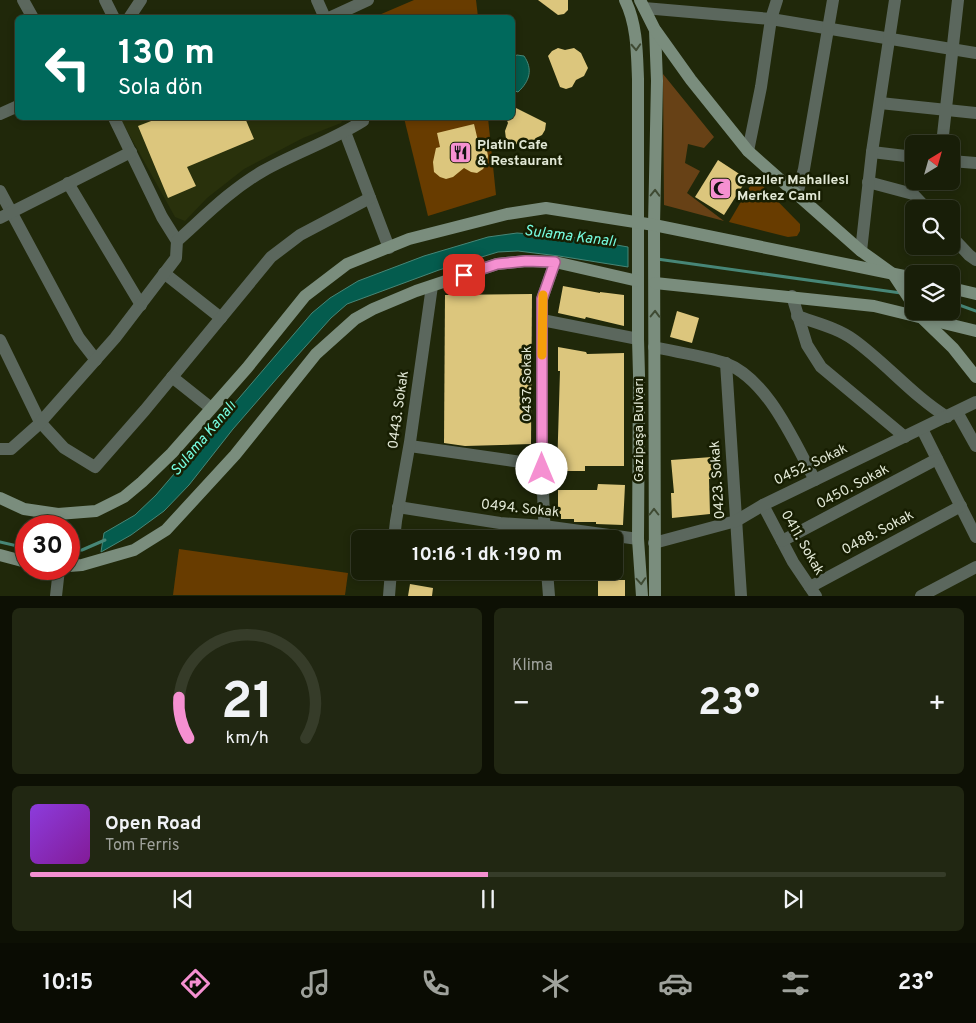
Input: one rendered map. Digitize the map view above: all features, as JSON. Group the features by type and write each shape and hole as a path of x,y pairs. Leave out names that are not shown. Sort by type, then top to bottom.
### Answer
{"street":[{"path":"23,0 31,15"},
{"path":"105,0 112,15"},
{"path":"131,15 141,0"},
{"path":"317,0 324,15"},
{"path":"336,15 368,0"},
{"path":"625,0 636,40 639,223"},
{"path":"748,151 761,87 771,19 777,0"},
{"path":"797,194 804,169 832,0"},
{"path":"861,250 872,152 895,0"},
{"path":"943,135 958,0"},
{"path":"642,4 771,19 976,53"},
{"path":"642,4 656,30 691,80 748,151 861,250 893,274 905,292"},
{"path":"654,225 657,81 656,30"},
{"path":"880,103 976,113"},
{"path":"1,111 15,107"},
{"path":"0,449 12,449 40,422 115,338 176,258 176,242 115,120"},
{"path":"176,242 222,200 262,172 345,132 362,120"},
{"path":"345,132 389,248"},
{"path":"0,218 131,152"},
{"path":"872,152 905,156"},
{"path":"960,162 976,163"},
{"path":"868,182 913,194 919,200"},
{"path":"68,183 141,304"},
{"path":"0,191 79,338 96,360"},
{"path":"0,340 40,422 64,448 95,467 271,257 300,235 370,198"},
{"path":"0,498 24,509 58,514 96,511 124,497 142,482 211,408 247,368 305,296 347,264 409,240 497,217 546,208 654,225 905,276"},
{"name":"Gazipaşa Bulvarı","path":"639,223 638,539 642,596"},
{"name":"Gazipaşa Bulvarı","path":"654,225 656,265 654,347 655,596"},
{"path":"960,246 976,260"},
{"path":"80,565 134,550 166,530 236,455 316,354 355,319 373,309 497,264 526,261 555,262 638,275"},
{"name":"0437. Sokak","path":"544,530 542,299 555,262"},
{"path":"164,273 221,318"},
{"path":"655,283 792,296 905,310"},
{"name":"0443. Sokak","path":"395,530 410,446 432,286"},
{"path":"960,290 976,294"},
{"path":"792,296 807,346 821,367 905,437"},
{"path":"797,316 836,330 853,340 931,407 952,415 976,446"},
{"path":"542,320 638,339"},
{"path":"926,320 953,348 976,377"},
{"path":"944,320 976,331"},
{"path":"654,347 726,363 745,374 768,397 816,480"},
{"name":"0423. Sokak","path":"726,363 741,596"},
{"path":"172,377 211,408"},
{"name":"0452. Sokak","path":"654,543 736,521 763,504 976,402"},
{"path":"922,429 976,537"},
{"path":"410,446 542,465"},
{"name":"0450. Sokak","path":"782,541 937,459"},
{"name":"0411. Sokak","path":"763,504 793,562 813,591"},
{"name":"0488. Sokak","path":"813,591 960,506"},
{"name":"0494. Sokak","path":"398,507 534,530"},
{"name":"0494. Sokak","path":"623,538 638,539"},
{"path":"0,555 15,559"},
{"path":"921,596 939,592 976,567"},
{"path":"740,577 751,596"},
{"path":"56,596 58,580"},
{"path":"389,596 391,580"},
{"path":"548,580 549,596"}],"shaded area":[{"path":"414,0 476,0 478,15 379,15"},
{"path":"663,74 714,137 704,148 688,144 685,163 700,171 687,193 724,221 664,205"},
{"path":"121,120 343,120 341,123 303,138 244,169 207,198 185,221 175,217"},
{"path":"404,120 488,120 496,195 428,216"},
{"path":"755,178 800,224 800,231 797,236 788,237 729,222"},
{"path":"179,549 348,573 345,595 173,595"}],"water":[{"path":"515,56 524,56 529,66 528,79 518,92 515,91"},
{"path":"517,233 571,237 628,247 628,267 518,251 498,252 439,270 347,304 331,318 279,376 233,429 189,485 164,511 131,535 101,552 104,533 135,515 156,495 312,313 330,298 358,281 424,256 488,237"}],"building":[{"path":"538,0 568,0 568,10 564,14 558,15"},
{"path":"558,48 565,50 574,48 581,53 588,68 584,76 576,80 572,87 566,89 560,87 548,56"},
{"path":"515,108 546,123 542,135 536,138 530,145 522,147 506,139 505,131 508,123 507,120 515,120"},
{"path":"154,120 246,120 254,139 187,167 196,186 168,198 138,126"},
{"name":"Platin Cafe & Restaurant","path":"474,124 478,141 487,151 487,163 477,173 464,168 453,177 446,179 440,177 434,172 433,162 436,148 440,147 437,133"},
{"name":"Gaziler Mahallesi Merkez Cami","path":"718,160 747,179 724,215 695,197"},
{"path":"563,286 600,293 624,295 624,326 558,313"},
{"path":"532,294 531,444 465,446 444,443 445,295"},
{"path":"677,311 699,318 692,343 670,337"},
{"path":"558,347 586,352 587,354 624,353 624,466 585,466 585,471 557,471 560,371 558,371"},
{"path":"712,457 713,479 709,479 710,514 672,518 671,493 674,493 671,460"},
{"path":"598,484 625,485 623,525 574,522 574,519 561,519 561,514 558,514 558,490 597,490"},
{"path":"598,580 625,580 625,596 598,596"},
{"path":"410,584 433,588 432,596 408,596"}],"waterway":[{"name":"Sulama Kanalı","path":"657,259 901,293"},
{"name":"Sulama Kanalı","path":"960,305 976,311"},
{"name":"Sulama Kanalı","path":"80,550 105,540"},
{"name":"Sulama Kanalı","path":"0,542 15,545"}],"slow traffic":[{"path":"542,355 543,295"}],"place":[{"name":"Platin Cafe & Restaurant","path":"461,153"},
{"name":"Gaziler Mahallesi Merkez Cami","path":"721,188"}],"route":[{"path":"464,275 497,264 526,261 555,262 542,299 542,469"}]}
